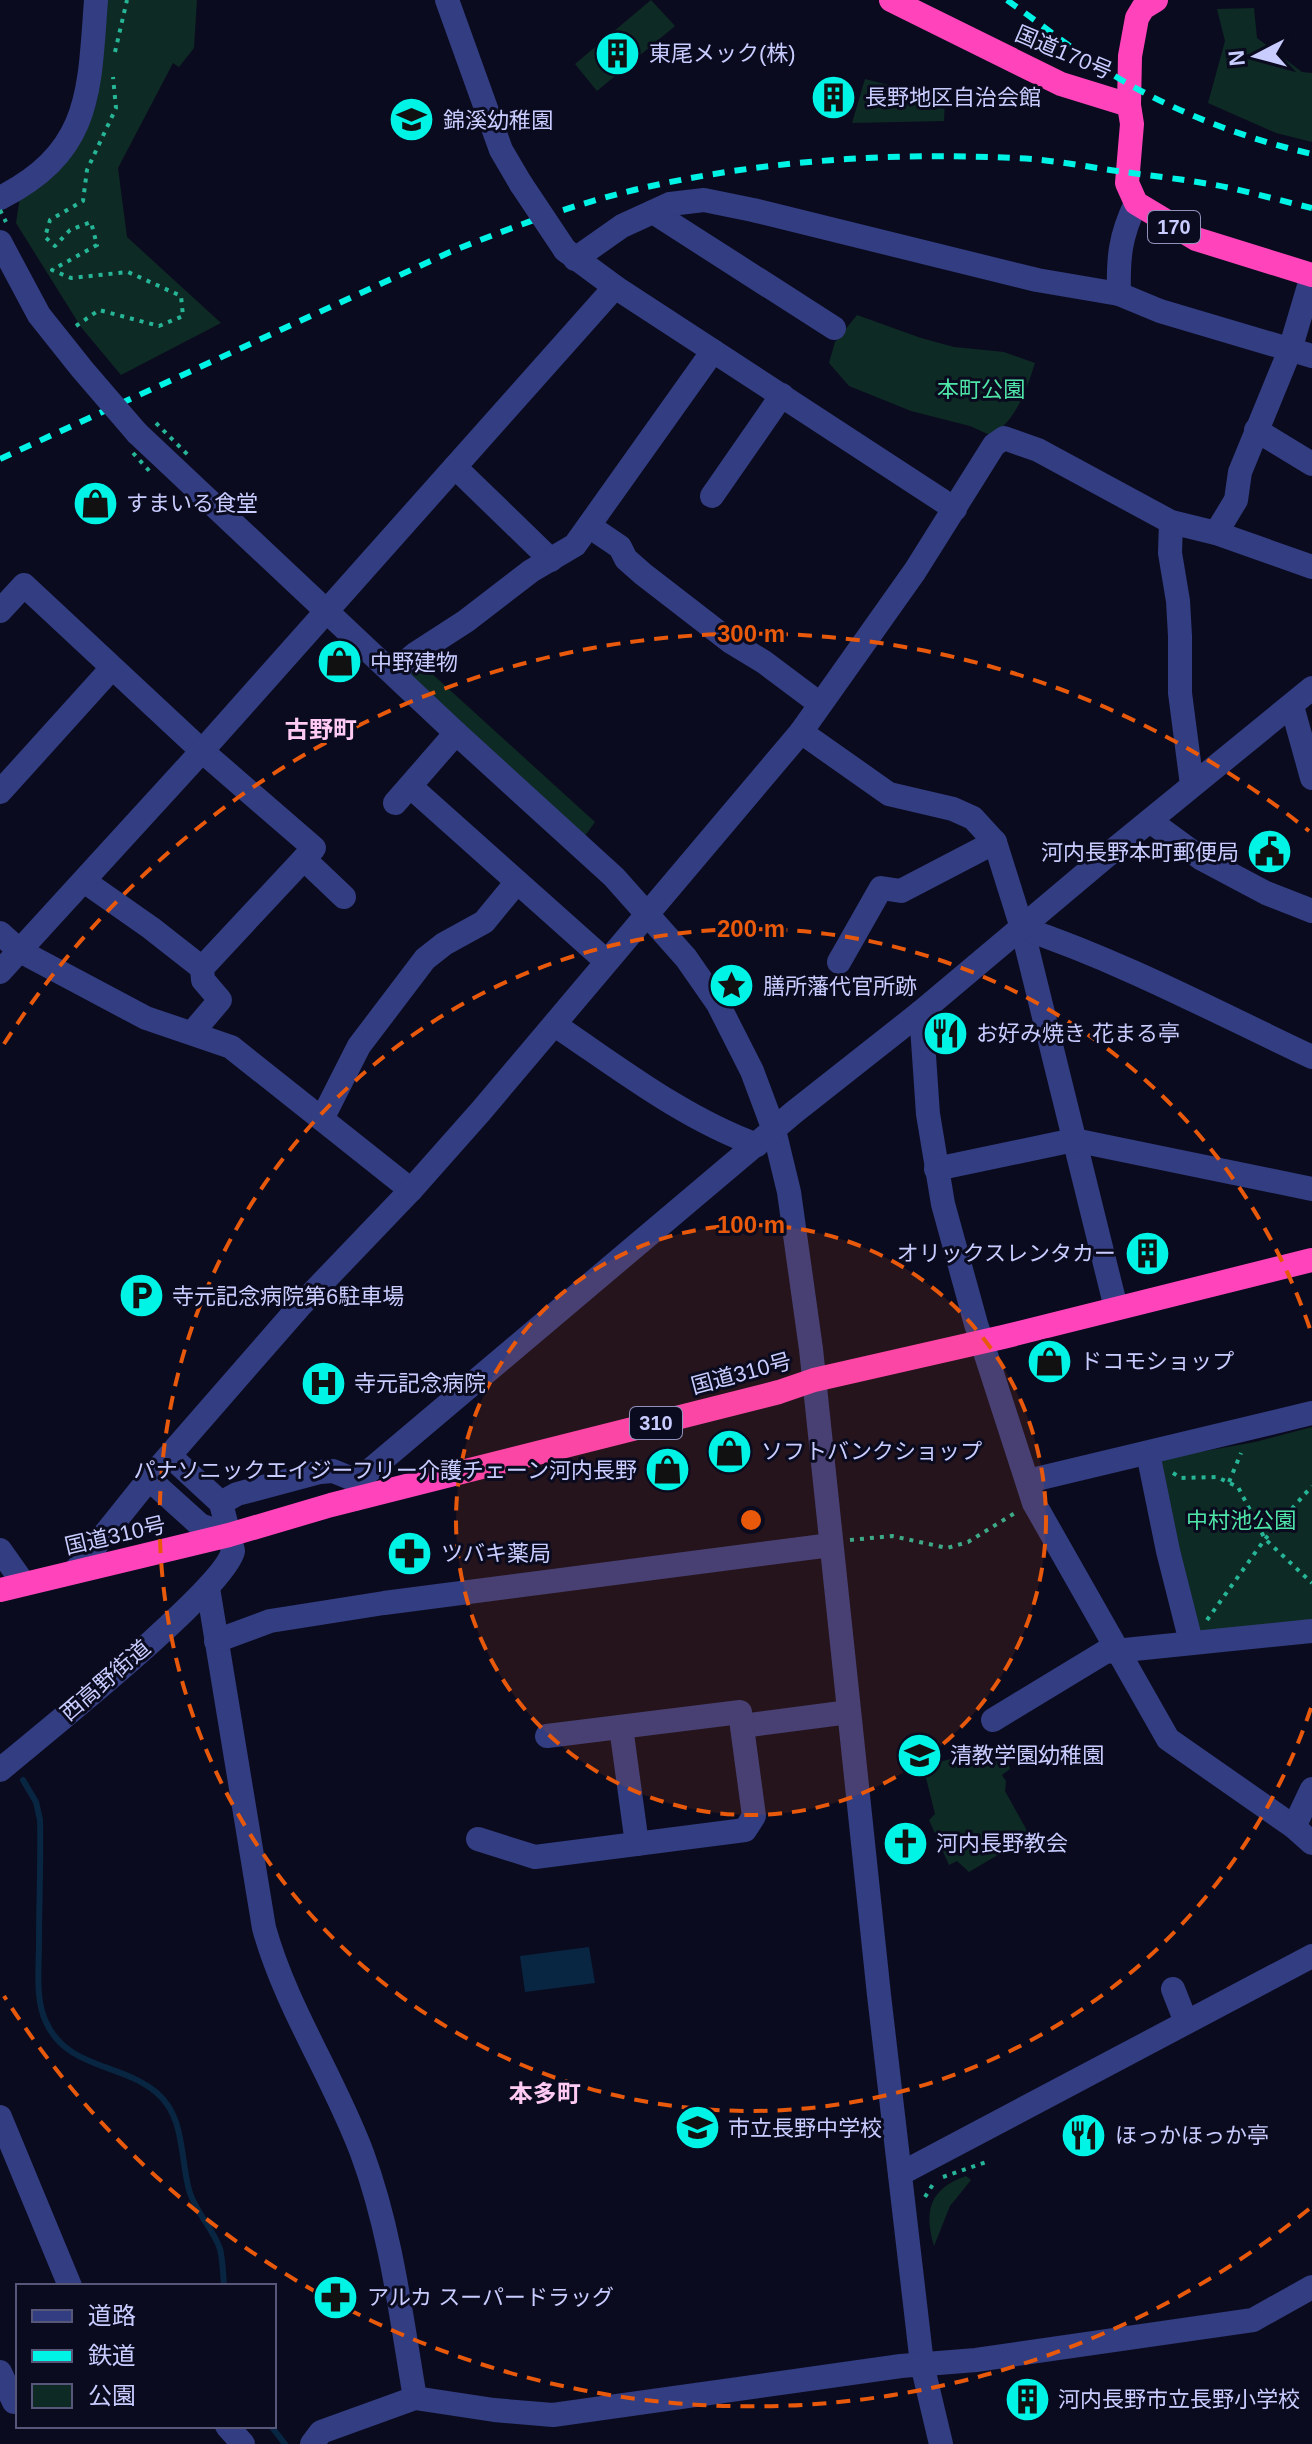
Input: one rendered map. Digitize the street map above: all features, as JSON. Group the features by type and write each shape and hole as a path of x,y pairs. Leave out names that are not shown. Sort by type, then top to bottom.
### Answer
{"highway":[{"name":"国道170号","path":"891,0 1061,84 1129,105 1132,124 1127,183 1136,203"},
{"path":"1129,105 1130,56 1137,18 1153,0"},
{"name":"170","path":"1136,203 1196,239 1312,276"},
{"name":"国道310号","path":"12,1587 229,1535 357,1491 779,1392 814,1380 1312,1260"}],"street":[{"path":"0,198 23,186 54,161 73,135 86,103 96,0"},
{"path":"447,0 501,150 570,254 615,287 955,509"},
{"path":"570,254 670,204 704,200 1037,280 1119,294 1160,311 1301,353"},
{"path":"1119,294 1118,258 1126,222 1136,203"},
{"path":"653,212 834,328"},
{"path":"0,242 39,315 137,433 614,877 686,958 718,1004 752,1071 765,1137 789,1192 840,1542 849,1712 900,2174 922,2364 941,2444"},
{"path":"1216,533 1236,500 1240,472 1256,430 1301,353 1312,276"},
{"path":"0,972 202,751 615,287"},
{"path":"393,673 531,571 575,545 713,351"},
{"path":"712,496 782,395"},
{"path":"1256,430 1312,464"},
{"path":"76,1570 149,1479 299,1307 411,1190 555,1025 801,732 875,630 994,445 1004,438 1038,450 1171,522 1216,533 1312,567"},
{"path":"455,467 551,560"},
{"path":"1171,522 1170,553 1180,624 1180,693 1192,785"},
{"path":"589,526 620,547 626,559 655,584 820,704"},
{"path":"0,611 24,585 202,751 314,848 202,968"},
{"path":"0,792 112,668"},
{"path":"221,1503 237,1494 320,1472 333,1471 357,1491 368,1472 451,1400 765,1137 1312,688"},
{"path":"1292,706 1312,778"},
{"path":"801,732 889,794 953,809 973,818 995,842 1022,928 1116,1308"},
{"path":"456,733 403,795 517,882 606,961"},
{"path":"1150,821 1202,859 1266,893 1312,911"},
{"path":"839,962 881,888 901,891 995,842"},
{"path":"304,859 344,897"},
{"path":"84,881 202,968 203,980 220,1000 192,1033"},
{"path":"322,1119 359,1046 425,959 444,944 484,922 517,882"},
{"path":"1022,928 1133,970 1312,1057"},
{"path":"0,933 20,951 146,1018 231,1047 411,1190"},
{"path":"921,1012 928,1114 943,1204 1034,1503 1168,1739 1303,1835 1312,1789"},
{"path":"555,1025 668,1101 729,1135 765,1137"},
{"path":"936,1169 1074,1140 1312,1189"},
{"path":"1028,1481 1149,1457 1312,1413"},
{"path":"170,1456 221,1503 229,1535"},
{"path":"1149,1457 1191,1642"},
{"path":"149,1479 200,1525 229,1535"},
{"name":"西高野街道","path":"0,1770 208,1588 231,1558 233,1551 229,1535"},
{"path":"216,1641 270,1621 505,1586 840,1542"},
{"path":"0,1550 12,1587"},
{"path":"208,1588 264,1928 274,1962 361,2150 379,2205 415,2398"},
{"path":"993,1720 1105,1652 1312,1631"},
{"path":"478,1839 535,1857 745,1830 754,1816 740,1712 547,1736"},
{"path":"742,1726 849,1712"},
{"path":"621,1727 637,1844"},
{"path":"900,2174 1312,1956"},
{"path":"1173,1989 1186,2022"},
{"path":"0,2117 69,2284"},
{"path":"312,2444 321,2432 415,2398 553,2415 1253,2320 1312,2287"},
{"path":"0,2372 11,2402"},
{"path":"229,2428 243,2444"}],"path":[{"path":"115,55 127,0"},
{"path":"71,330 99,310 159,326 183,316 181,296 128,272 71,278 52,270 97,245 91,222 70,230 55,246 45,237 50,220 83,201 87,170 116,108 112,69"},
{"path":"1149,1457 1181,1478 1217,1477 1238,1487 1265,1539 1312,1583"},
{"path":"1191,1642 1265,1539 1312,1486"},
{"path":"840,1542 892,1536 947,1548 968,1542 1022,1509"},
{"path":"923,2206 926,2193 937,2180 989,2161"}],"green space":[{"path":"106,0 197,0 194,48 179,67 173,63 118,168 127,237 221,323 121,375 81,327 16,223 20,197 84,133 96,105"},
{"path":"651,0 675,26 597,91 575,64"},
{"path":"1254,8 1257,38 1302,72 1312,73 1312,142 1276,133 1208,103 1225,41 1217,9"},
{"path":"865,79 945,99 944,121 852,123"},
{"name":"本町公園","path":"857,315 954,347 1004,352 1035,363 1024,394 1008,421 992,436 970,426 911,411 849,386 829,363 835,342"},
{"path":"418,661 595,822 585,836 398,678"},
{"name":"中村池公園","path":"1312,1427 1312,1624 1198,1631 1150,1461 1255,1442"},
{"path":"1002,1746 1010,1769 1002,1775 1006,1781 1005,1791 1030,1836 969,1872 957,1861 949,1865 929,1820 935,1814 923,1766"},
{"path":"966,2176 971,2180 950,2206 934,2246 930,2222 932,2203 944,2188"}],"water":[{"path":"589,1947 595,1983 525,1992 520,1956"}],"waterway":[{"path":"23,1780 36,1802 40,1820 38,1983 46,2022 67,2049 143,2083 166,2103 177,2126 192,2198 220,2249 224,2284"},
{"path":"273,2428 285,2444"}],"railway":[{"path":"1007,0 1112,75 1139,90 1224,128 1312,154"},
{"path":"0,459 450,252 564,210 680,180 822,161 918,156 1013,158 1204,183 1312,208"}],"place":[{"name":"東尾メック(株)","path":"618,53"},
{"name":"長野地区自治会館","path":"834,97"},
{"name":"錦溪幼稚園","path":"412,120"},
{"name":"すまいる食堂","path":"95,503"},
{"name":"中野建物","path":"339,662"},
{"name":"河内長野本町郵便局","path":"1270,852"},
{"name":"膳所藩代官所跡","path":"732,986"},
{"name":"お好み焼き 花まる亭","path":"945,1033"},
{"name":"オリックスレンタカー","path":"1147,1253"},
{"name":"寺元記念病院第6駐車場","path":"141,1296"},
{"name":"ドコモショップ","path":"1049,1361"},
{"name":"寺元記念病院","path":"323,1383"},
{"name":"ソフトバンクショップ","path":"730,1451"},
{"name":"パナソニックエイジーフリー介護チェーン河内長野","path":"668,1470"},
{"name":"ツバキ薬局","path":"410,1553"},
{"name":"清教学園幼稚園","path":"919,1755"},
{"name":"河内長野教会","path":"905,1843"},
{"name":"市立長野中学校","path":"697,2128"},
{"name":"ほっかほっか亭","path":"1084,2135"},
{"name":"アルカ スーパードラッグ","path":"336,2297"},
{"name":"河内長野市立長野小学校","path":"1027,2399"}],"district":[{"name":"古野町","path":"321,730"},
{"name":"本多町","path":"545,2094"}]}
